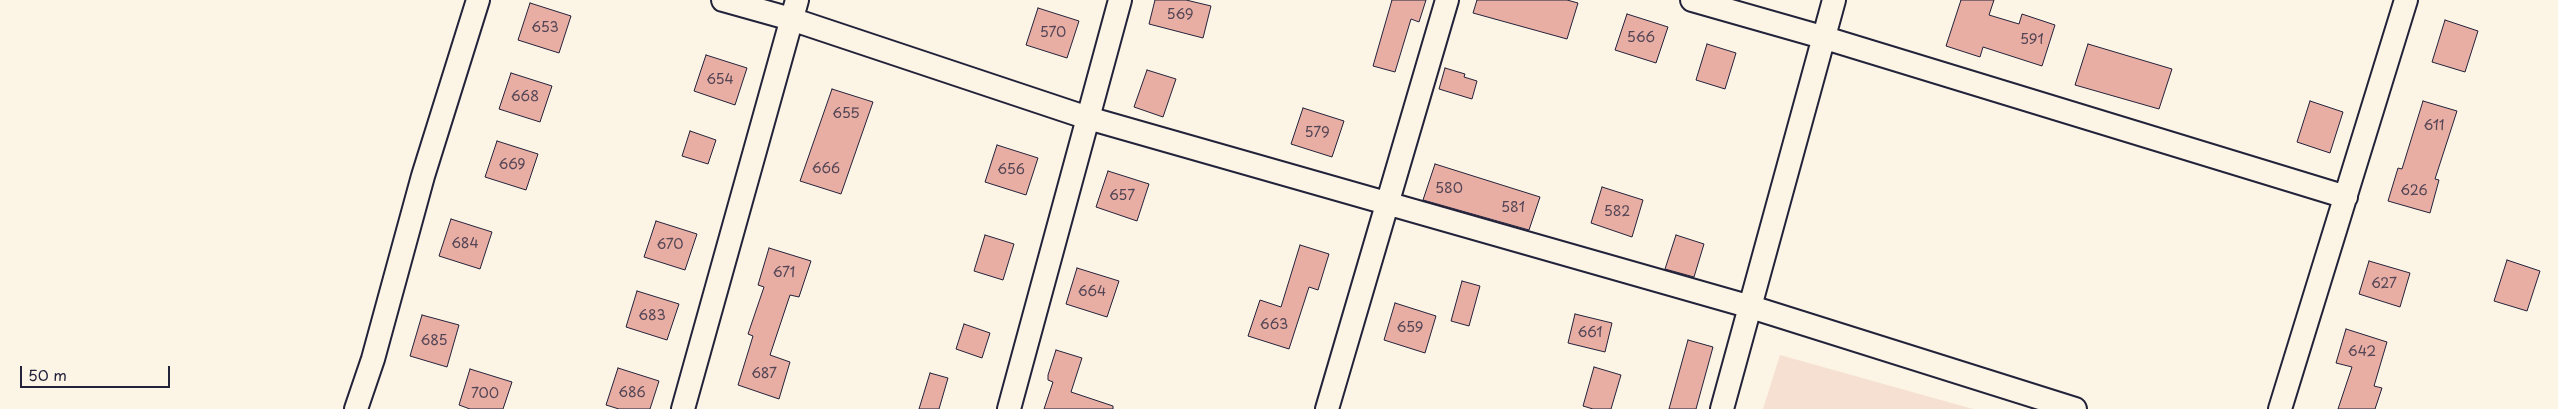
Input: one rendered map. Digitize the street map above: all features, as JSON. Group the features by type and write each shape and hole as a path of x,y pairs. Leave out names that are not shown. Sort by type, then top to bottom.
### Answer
{"street":[{"path":"356,409 373,359 423,176 478,0"},
{"path":"723,0 794,9 1088,118 1751,307 2075,409"},
{"path":"1009,409 1120,0"},
{"path":"1328,409 1447,0"},
{"path":"1692,0 1822,37 2346,197"},
{"path":"1722,409 1751,307 1822,37 1834,0"},
{"path":"2280,409 2406,0"},
{"path":"683,409 794,9"}],"shaded area":[{"path":"1780,355 1973,409 1763,409"}],"building":[{"path":"1155,0 1186,0 1211,6 1203,38 1149,24"},
{"path":"1392,0 1426,0 1419,22 1411,19 1395,72 1373,66"},
{"path":"1477,0 1567,0 1578,3 1567,39 1473,13"},
{"path":"1961,0 1994,0 1989,15 2019,24 2022,14 2055,25 2042,66 1983,47 1980,57 1946,46"},
{"path":"530,3 571,16 559,53 518,40"},
{"path":"1038,8 1079,21 1067,58 1026,45"},
{"path":"1627,14 1668,27 1656,63 1615,50"},
{"path":"2445,20 2478,31 2465,72 2432,62"},
{"path":"1707,44 1736,53 1725,89 1696,80"},
{"path":"2088,44 2172,69 2159,109 2075,85"},
{"path":"706,55 747,68 735,105 694,91"},
{"path":"1445,68 1465,74 1464,77 1477,81 1472,99 1439,89"},
{"path":"1147,70 1176,79 1163,117 1134,107"},
{"path":"511,73 552,86 540,122 499,109"},
{"path":"832,89 873,102 841,194 800,181"},
{"path":"2310,101 2343,112 2330,153 2297,142"},
{"path":"2423,101 2457,111 2435,179 2439,180 2430,213 2388,201 2398,168 2402,169"},
{"path":"1303,108 1344,121 1332,157 1291,144"},
{"path":"690,131 716,140 708,164 682,156"},
{"path":"497,141 538,154 526,190 485,177"},
{"path":"997,145 1038,158 1026,195 985,182"},
{"path":"1435,164 1540,197 1529,230 1423,200"},
{"path":"1108,171 1149,184 1137,221 1096,207"},
{"path":"1602,187 1643,200 1632,237 1591,223"},
{"path":"451,219 492,232 480,269 439,256"},
{"path":"656,221 697,234 685,270 644,257"},
{"path":"985,235 1014,244 1003,280 974,271"},
{"path":"1676,235 1704,244 1694,277 1665,269"},
{"path":"1300,245 1329,254 1318,290 1309,287 1289,349 1248,336 1260,300 1281,307"},
{"path":"769,248 811,261 799,297 790,295 770,355 790,362 779,399 738,385 753,336 748,334 764,287 758,285"},
{"path":"2507,260 2540,271 2527,311 2494,301"},
{"path":"2369,261 2410,273 2400,307 2359,294"},
{"path":"1077,268 1119,281 1107,317 1066,304"},
{"path":"1462,281 1480,286 1469,326 1451,321"},
{"path":"637,291 679,304 667,340 626,327"},
{"path":"1395,303 1436,316 1425,353 1384,340"},
{"path":"1575,314 1612,323 1605,352 1568,343"},
{"path":"422,315 459,325 447,367 410,356"},
{"path":"964,324 990,333 982,358 956,349"},
{"path":"2346,329 2387,342 2374,386 2382,388 2375,409 2338,409 2352,367 2336,363"},
{"path":"1688,340 1713,347 1696,409 1669,409"},
{"path":"1056,350 1082,358 1071,392 1113,406 1113,409 1044,409 1053,382 1048,380 1048,375"},
{"path":"1594,367 1621,375 1611,409 1593,409 1583,406"},
{"path":"618,368 659,381 650,409 619,409 606,405"},
{"path":"470,369 512,382 503,409 470,409 459,405"},
{"path":"930,373 948,378 939,409 919,409"}]}
